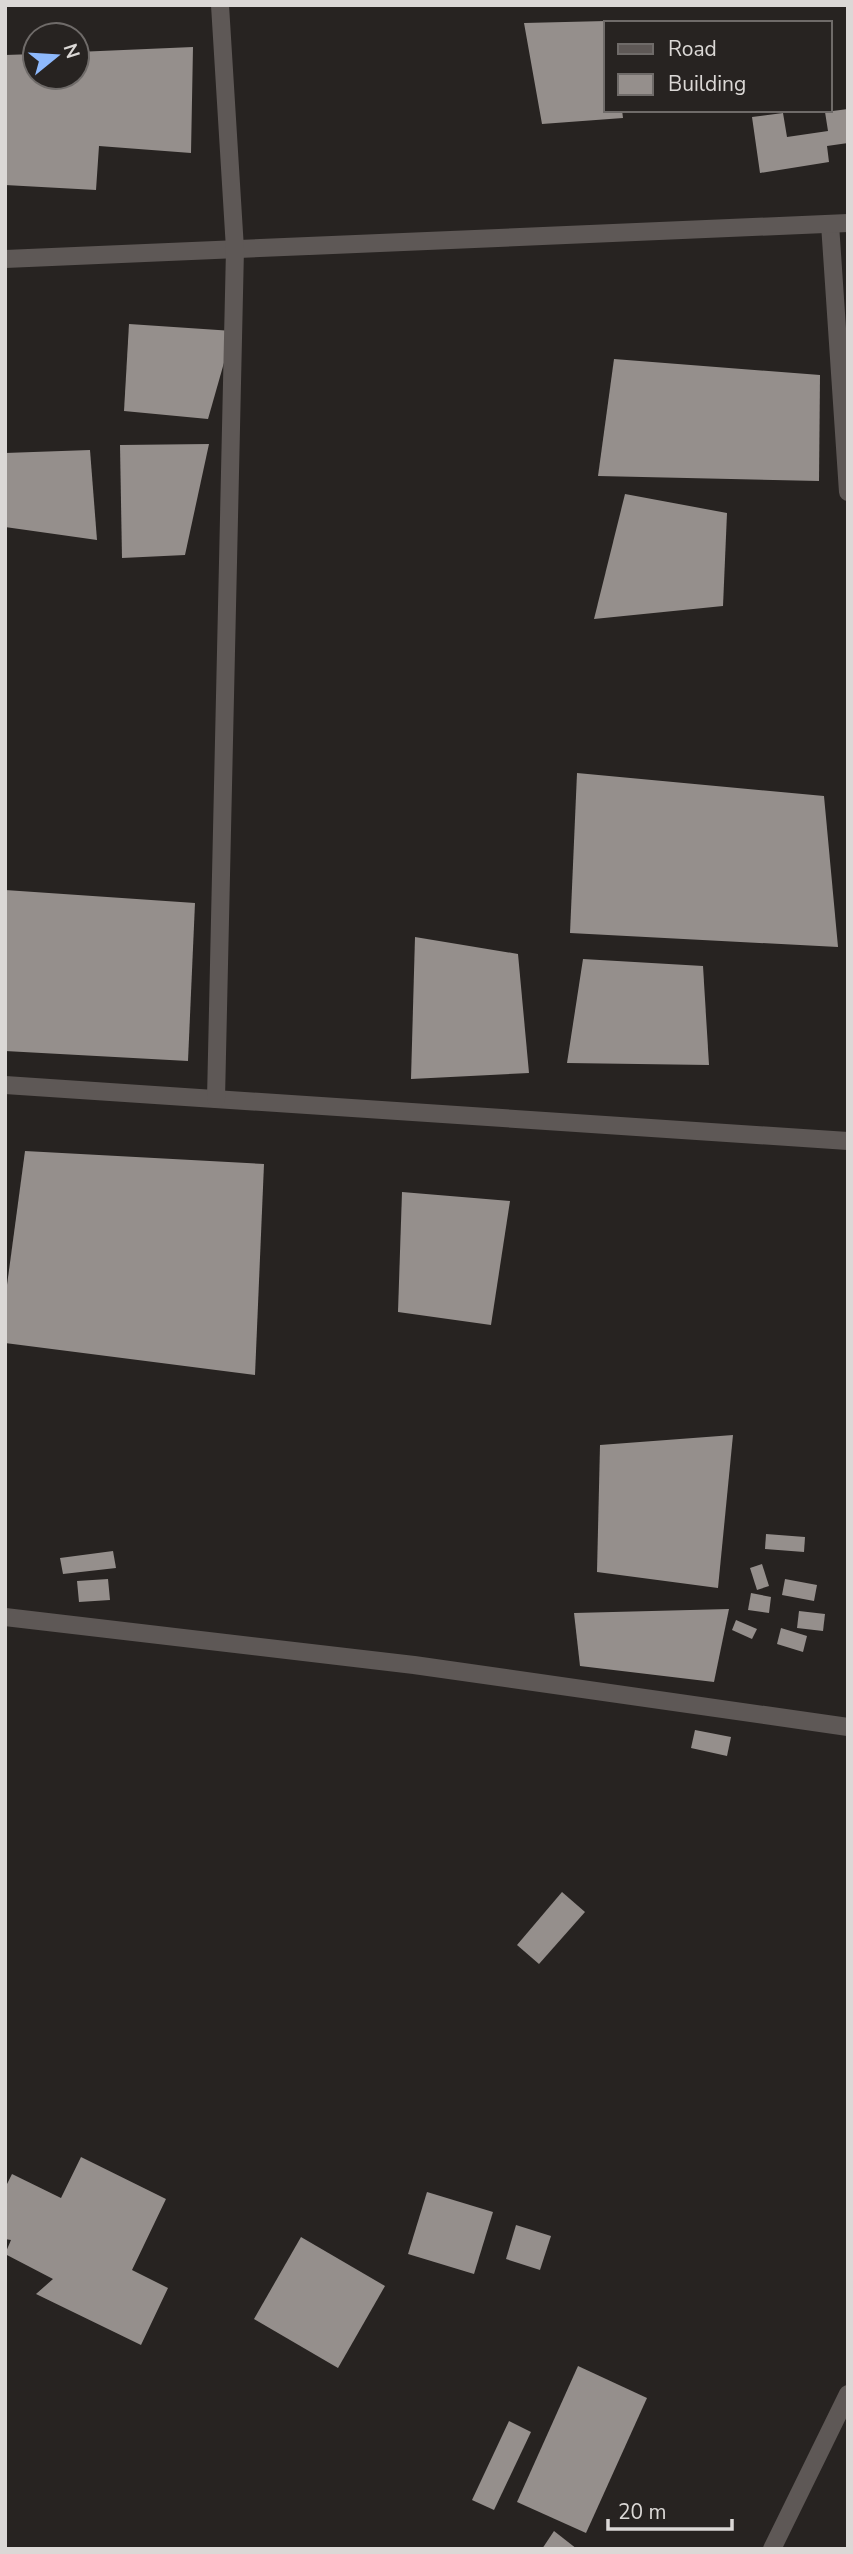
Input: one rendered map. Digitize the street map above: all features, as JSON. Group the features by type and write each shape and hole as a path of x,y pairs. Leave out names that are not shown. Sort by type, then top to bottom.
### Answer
{"street":[{"path":"216,1099 235,249 220,5"},
{"path":"5,259 839,224 848,492"},
{"path":"5,1085 848,1140"},
{"path":"5,1617 414,1665 848,1727"},
{"path":"772,2549 848,2394"}],"building":[{"path":"604,21 604,112 622,112 623,118 542,124 524,23"},
{"path":"193,47 191,153 99,146 96,190 5,185 5,55 21,54 21,91 91,91 91,51"},
{"path":"848,109 848,143 827,146 829,162 760,173 752,117 783,113 787,137 828,131 825,112"},
{"path":"129,324 233,331 208,419 124,411"},
{"path":"614,359 820,375 819,481 598,476"},
{"path":"209,444 185,555 122,558 120,445"},
{"path":"90,450 97,540 5,527 5,453"},
{"path":"625,494 727,513 723,606 594,619"},
{"path":"577,773 824,796 838,947 570,933"},
{"path":"5,890 195,903 188,1061 5,1051"},
{"path":"415,937 518,954 529,1073 411,1079"},
{"path":"583,959 703,966 709,1065 567,1063"},
{"path":"25,1151 264,1164 255,1375 5,1343 5,1300"},
{"path":"402,1192 510,1201 491,1325 398,1312"},
{"path":"733,1435 718,1588 597,1572 600,1445"},
{"path":"766,1534 805,1537 804,1552 765,1549"},
{"path":"113,1551 116,1568 63,1574 60,1558"},
{"path":"762,1564 769,1586 757,1590 750,1568"},
{"path":"108,1579 110,1600 79,1602 77,1581"},
{"path":"785,1579 817,1585 814,1601 782,1595"},
{"path":"751,1593 771,1597 769,1613 748,1610"},
{"path":"729,1609 714,1682 580,1666 574,1613"},
{"path":"799,1611 825,1614 823,1631 797,1628"},
{"path":"736,1620 757,1629 752,1639 732,1630"},
{"path":"781,1628 807,1636 803,1652 777,1644"},
{"path":"695,1730 731,1737 727,1756 691,1748"},
{"path":"562,1892 585,1912 539,1964 517,1945"},
{"path":"81,2157 166,2199 132,2270 168,2288 141,2345 36,2294 53,2279 5,2254 11,2240 5,2239 5,2188 12,2174 61,2198"},
{"path":"427,2192 493,2212 474,2274 408,2254"},
{"path":"516,2225 551,2236 540,2270 506,2259"},
{"path":"301,2237 385,2286 338,2368 254,2319"},
{"path":"578,2366 647,2398 586,2533 517,2502"},
{"path":"509,2421 531,2432 494,2510 472,2500"},
{"path":"554,2531 577,2549 542,2549"}]}
